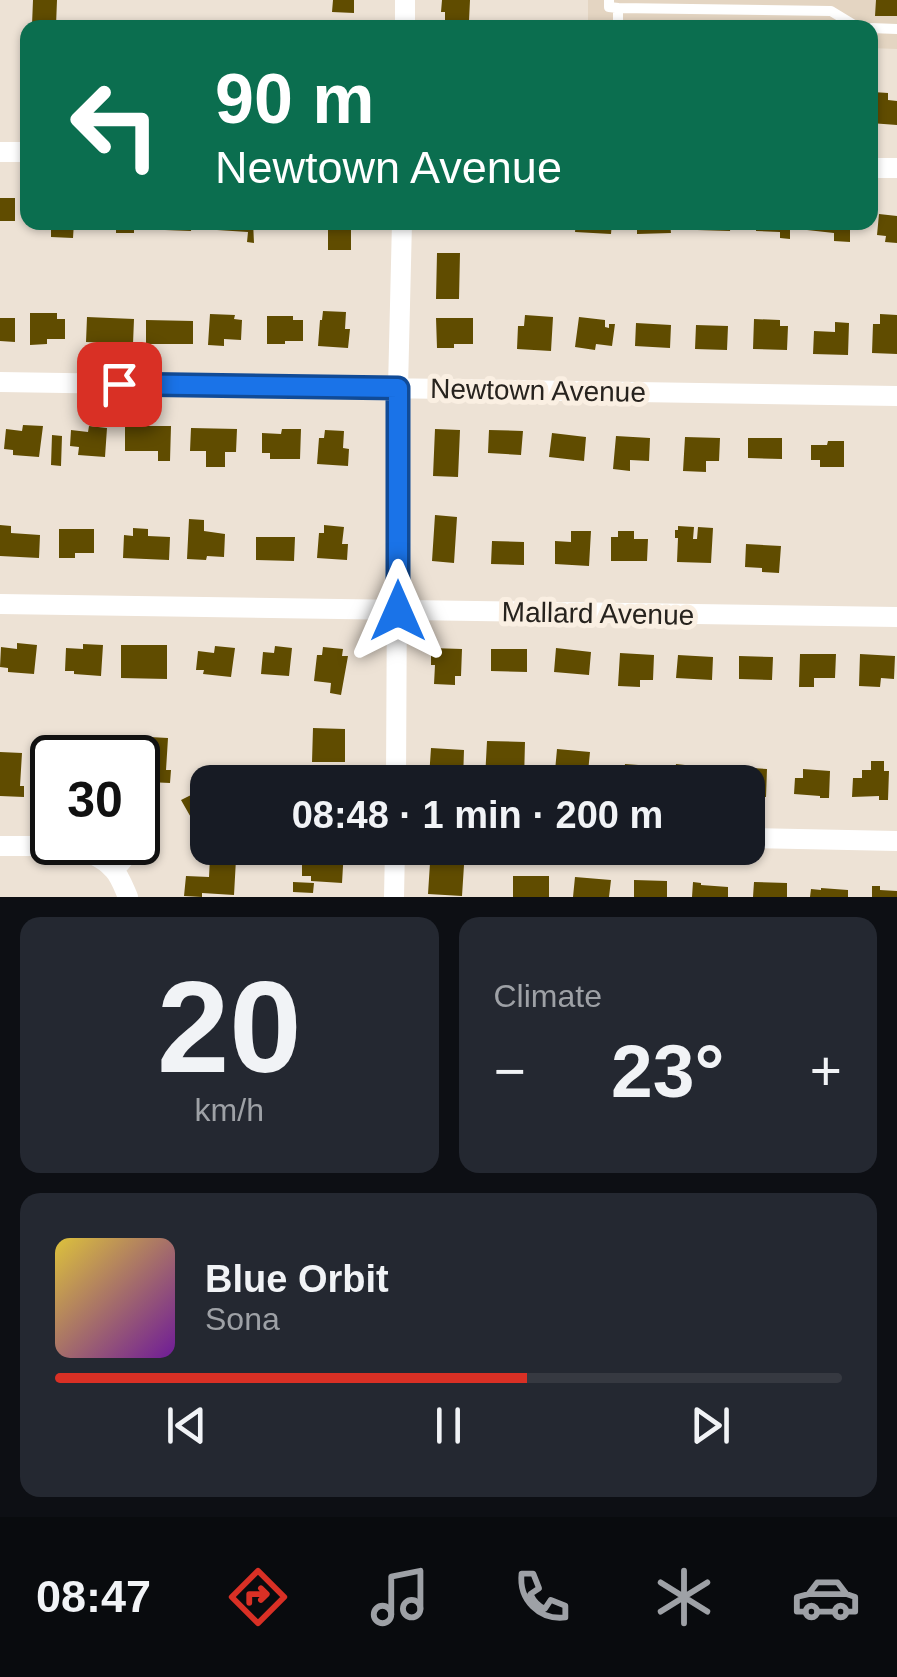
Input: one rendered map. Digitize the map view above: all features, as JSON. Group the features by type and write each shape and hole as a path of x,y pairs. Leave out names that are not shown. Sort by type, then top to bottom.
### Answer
{"street":[{"path":"396,765 402,230"},
{"name":"Newtown Avenue","path":"0,382 897,396"},
{"name":"Mallard Avenue","path":"0,604 897,617"},
{"path":"765,838 897,841"},
{"path":"0,846 92,854 114,870 128,897"},
{"path":"114,870 118,865"},
{"path":"394,897 395,865"}],"lane":[{"path":"775,10 792,0"},
{"path":"614,4 830,10 846,20"}],"shaded area":[{"path":"588,0 897,0 897,49 878,48 878,20 588,20"}],"building":[{"path":"33,0 57,0 56,20 32,20"},
{"path":"333,0 354,0 354,13 332,12"},
{"path":"442,0 470,0 469,20 445,20 445,12 441,12"},
{"path":"876,0 897,0 897,16 875,16"},
{"path":"878,92 888,93 888,100 897,101 897,125 878,124"},
{"path":"0,198 15,198 15,221 0,221"},
{"path":"879,214 897,216 897,243 885,242 886,236 877,235"},
{"path":"51,230 74,230 73,238 51,237"},
{"path":"217,230 253,230 254,243 247,242 248,232"},
{"path":"328,230 351,230 351,250 328,250"},
{"path":"575,230 611,230 611,234"},
{"path":"637,230 671,233 637,234"},
{"path":"790,230 790,239 780,238 780,232 756,231"},
{"path":"807,230 850,230 850,242 834,241 834,233"},
{"path":"437,253 460,253 459,299 436,299"},
{"path":"323,311 346,312 345,329 350,329 348,348 318,346"},
{"path":"30,313 57,313 57,319 65,319 65,339 47,339 47,344 30,345"},
{"path":"210,314 235,315 234,319 242,320 241,340 224,339 224,346 208,345"},
{"path":"880,314 897,315 897,354 872,353 873,324 880,324"},
{"path":"525,315 553,317 551,351 517,349 518,326 524,326"},
{"path":"267,316 303,320 303,341 267,344"},
{"path":"87,317 134,319 133,344 86,342"},
{"path":"579,317 605,320 605,327 609,328 609,324 615,324 612,346 596,344 595,350 575,347"},
{"path":"0,318 15,318 15,342 0,341"},
{"path":"436,318 473,318 473,344 437,348"},
{"path":"754,319 780,320 780,326 788,326 787,350 753,349"},
{"path":"146,320 193,321 193,344 146,344"},
{"path":"835,322 849,323 848,355 813,354 814,331 835,332"},
{"path":"636,323 671,325 670,348 635,346"},
{"path":"696,325 728,326 727,350 695,349"},
{"path":"23,425 43,426 39,457 13,455 13,450 4,449 6,429 22,431"},
{"path":"89,426 107,428 105,457 78,455 79,447 70,446 71,430 88,432"},
{"path":"125,426 171,426 170,461 158,461 158,451 125,451"},
{"path":"191,428 237,429 236,452 225,452 225,467 206,467 206,451 190,451"},
{"path":"282,429 301,429 300,459 270,459 270,453 262,453 262,433 281,434"},
{"path":"435,429 460,430 458,477 433,476"},
{"path":"325,430 344,431 348,466 317,464 319,438 324,438"},
{"path":"489,430 523,431 521,455 488,453"},
{"path":"552,433 586,437 584,461 549,457"},
{"path":"52,435 62,436 61,466 51,465"},
{"path":"616,436 650,438 649,461 630,460 630,471 613,469"},
{"path":"685,437 720,438 719,461 706,461 706,472 683,471"},
{"path":"748,438 782,438 782,459 748,458"},
{"path":"828,441 844,441 844,467 820,467 820,460 811,460 811,445 827,445"},
{"path":"435,515 457,517 454,563 432,561"},
{"path":"189,519 204,520 204,531 225,534 224,557 187,559"},
{"path":"0,525 11,526 11,533 40,535 39,558 0,556"},
{"path":"324,525 344,527 342,544 348,544 347,560 317,558 319,533 324,533"},
{"path":"678,526 694,527 693,539 697,539 698,527 713,528 711,563 677,562"},
{"path":"133,528 148,529 148,536 170,537 169,560 123,558 124,535 133,536"},
{"path":"59,529 94,529 94,553 59,558"},
{"path":"571,531 591,531 589,566 555,564 555,541 571,542"},
{"path":"618,531 634,531 634,539 648,539 647,561 611,561 611,537 618,537"},
{"path":"256,537 295,537 294,561 256,560"},
{"path":"492,541 524,542 524,565 491,564"},
{"path":"746,544 781,546 779,573 745,567"},
{"path":"17,643 37,645 34,674 8,672 8,668 0,667 1,647 17,649"},
{"path":"83,644 103,645 101,676 65,671 66,648 83,649"},
{"path":"121,645 167,645 167,679 121,678"},
{"path":"215,646 235,648 231,677 196,670 198,651 214,653"},
{"path":"275,646 292,648 289,676 261,674 263,652 274,653"},
{"path":"323,647 343,649 342,656 348,656 341,695 330,693 331,683 314,681 317,655 322,655"},
{"path":"431,648 462,649 461,676 455,676 455,685 434,684"},
{"path":"556,648 591,652 589,675 554,672"},
{"path":"491,649 527,649 527,672 491,671"},
{"path":"620,653 654,655 653,680 640,680 640,687 618,686"},
{"path":"800,654 836,654 835,678 814,678 814,687 799,687"},
{"path":"860,654 895,656 894,679 881,678 880,687 859,686"},
{"path":"678,655 713,657 712,680 676,678"},
{"path":"739,656 773,657 772,680 739,679"},
{"path":"313,728 345,729 345,762 312,762"},
{"path":"160,738 168,738 166,770 171,770 170,783 160,783"},
{"path":"487,741 525,742 524,765 486,765"},
{"path":"431,748 464,750 464,765 430,765"},
{"path":"557,749 590,752 589,765 556,765"},
{"path":"0,752 22,753 20,786 24,786 24,797 0,796"},
{"path":"871,761 884,761 884,771 889,771 888,800 879,800 879,796 852,797 853,778 862,778 862,770 871,770"},
{"path":"803,769 830,771 829,798 794,794 795,778 803,778"},
{"path":"190,796 190,816 181,800"},
{"path":"210,865 236,865 234,895 184,896 186,876 209,877"},
{"path":"302,865 343,865 342,883 311,881 311,876 302,876"},
{"path":"430,865 464,865 462,896 428,894"},
{"path":"513,876 549,876 549,897 513,897"},
{"path":"575,877 611,880 609,897 573,897"},
{"path":"634,880 667,881 667,897 634,897"},
{"path":"293,882 314,883 313,893 293,892"},
{"path":"693,882 728,887 728,897 692,897"},
{"path":"754,882 787,883 787,897 753,897"},
{"path":"872,886 897,891 897,897 872,897"},
{"path":"811,889 848,890 848,897 810,897"}],"route":[{"path":"119,384 398,388 398,611"}]}
